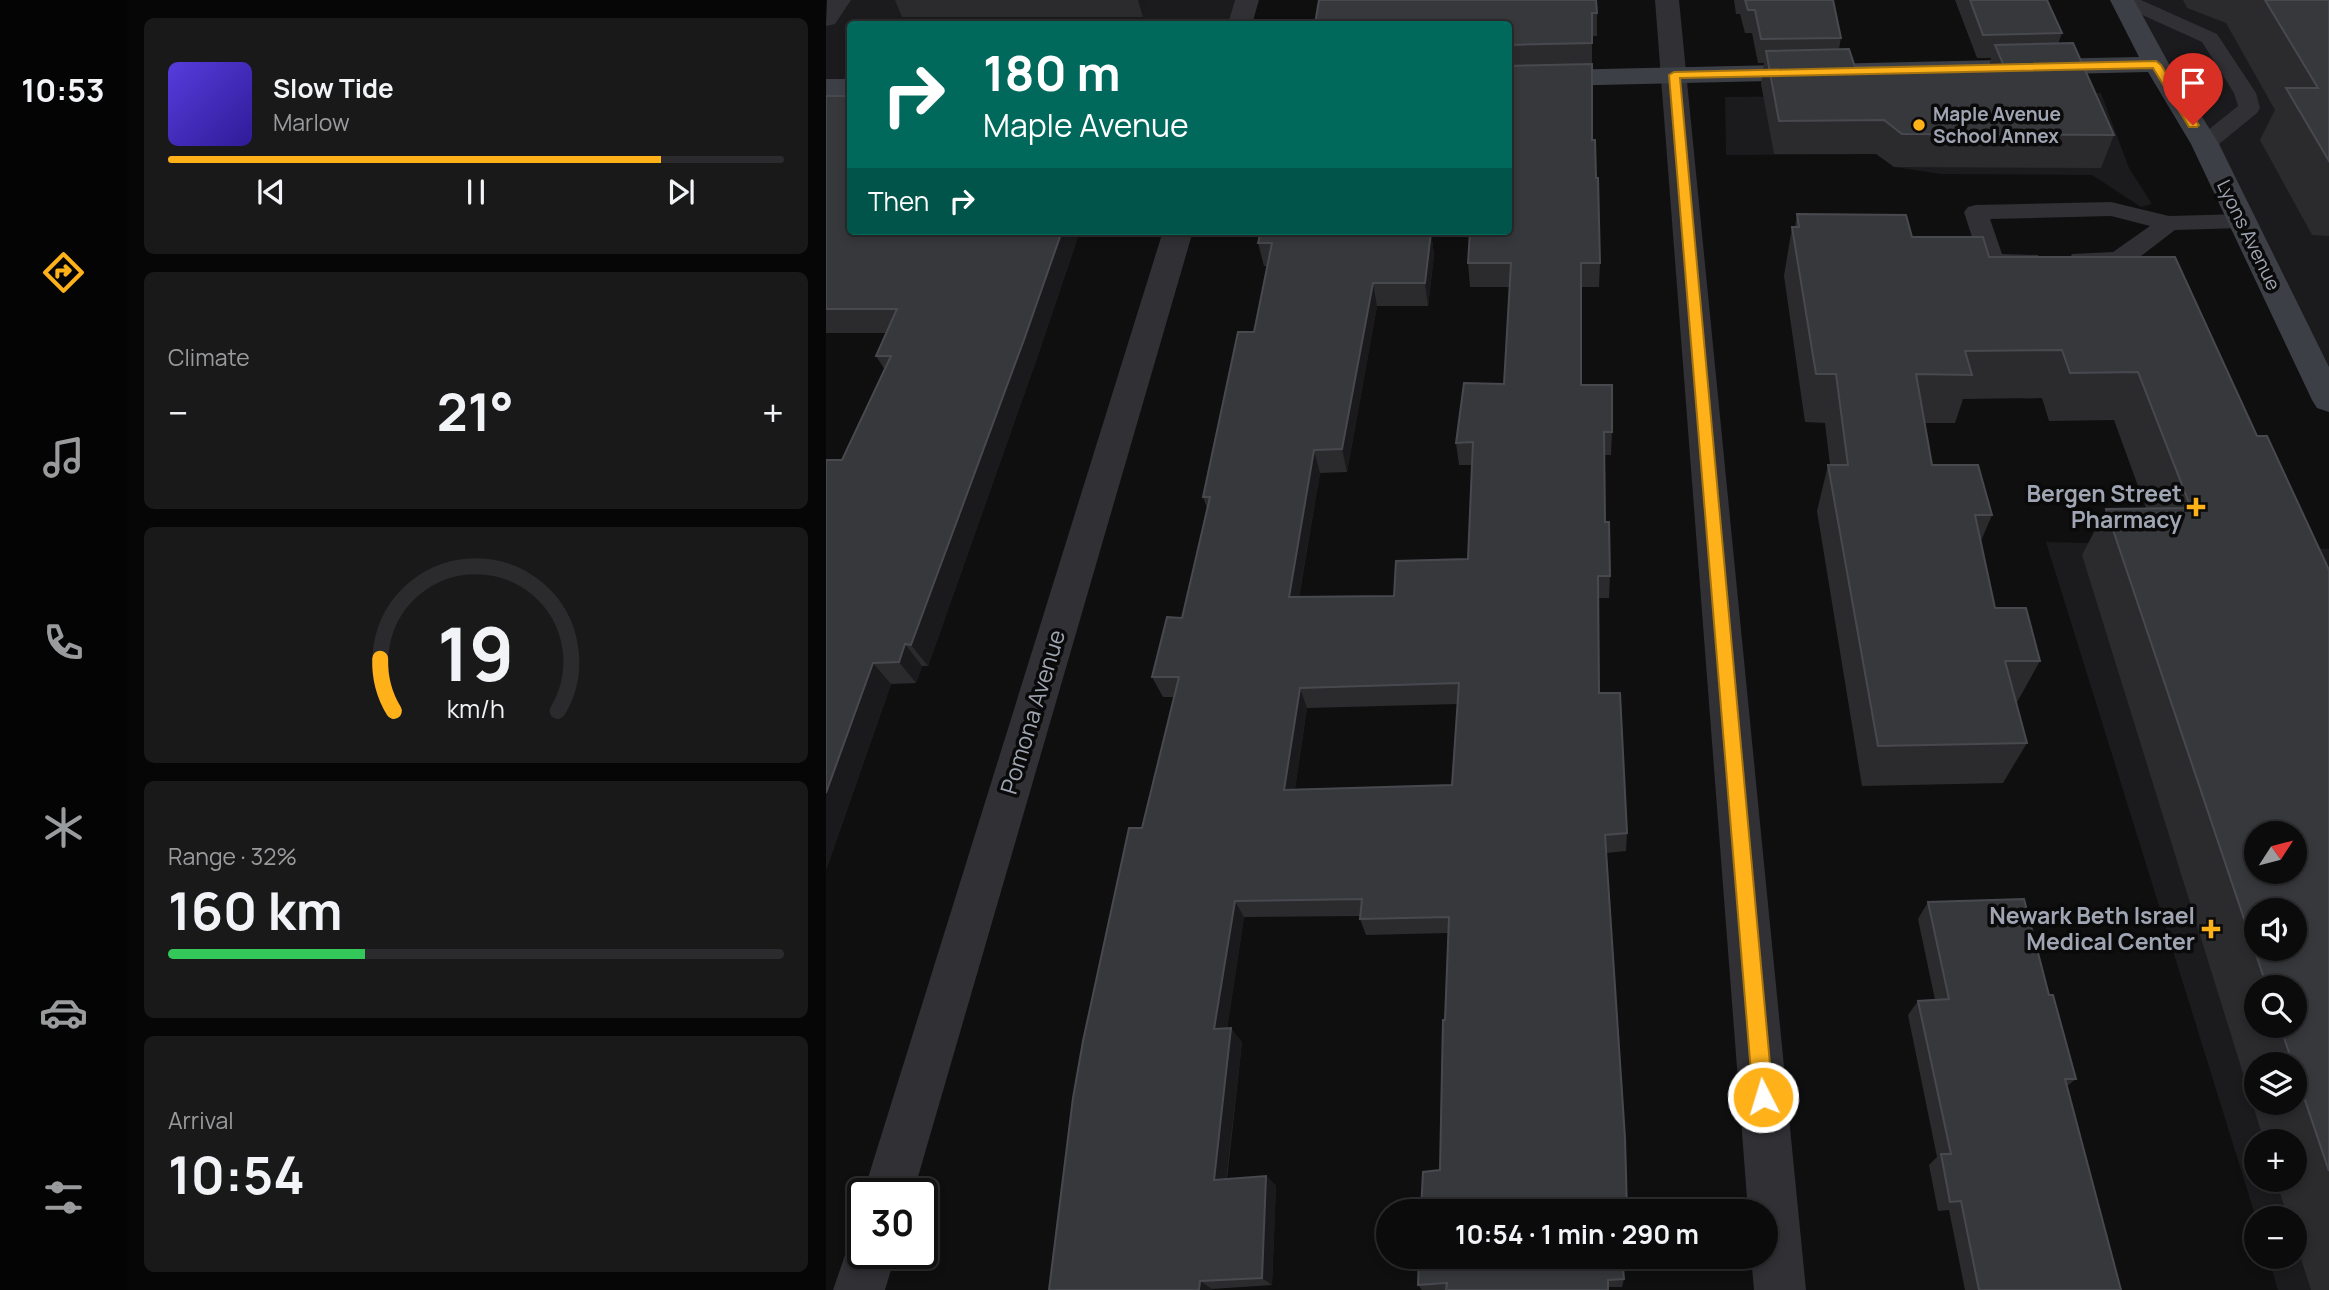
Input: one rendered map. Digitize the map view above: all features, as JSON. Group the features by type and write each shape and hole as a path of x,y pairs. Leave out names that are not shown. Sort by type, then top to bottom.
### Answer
{"street":[{"path":"826,19 838,0"},
{"path":"1241,21 1247,0"},
{"path":"1667,0 1780,1290"},
{"name":"Lyons Avenue","path":"2123,0 2156,65 2205,144 2329,400"},
{"path":"1512,79 2156,65"},
{"path":"826,87 847,87"},
{"name":"Pomona Avenue","path":"893,1178 1177,235"},
{"path":"859,1290 865,1269"}],"lane":[{"path":"2123,0 2210,38 2245,93 2249,108 2205,144"},
{"path":"2169,223 2119,260 1992,262 1976,212 2111,209 2169,223 2242,220"}],"shaded area":[{"path":"838,0 1244,0 1238,21 847,21 847,90 826,91 826,18"},
{"path":"2131,0 2329,0 2329,385"},
{"name":"Maple Avenue School Annex","path":"2101,93 2129,168 2152,204 2141,207 2092,175 1941,174 1894,167 1890,154 1726,155 1725,97"},
{"name":"Newark Beth Israel Medical Center","path":"2046,542 2329,549 2329,1290 2278,1290 2272,1269 2307,1269 2307,1206 2252,1206 2248,1192 2307,1192 2307,1129 2244,1129 2244,1179"}],"building":[{"path":"1319,0 1596,0 1597,13 1592,13 1592,43 1512,45 1512,21 1316,21"},
{"path":"1745,0 1833,0 1841,38 1761,39 1755,10 1748,10"},
{"path":"1970,0 2047,0 2062,33 1983,35"},
{"path":"2265,0 2329,0 2329,161 2286,88 2318,88"},
{"path":"2073,43 2114,135 1902,134 1884,120 1779,121 1766,51 1849,49 1855,67 1912,67 1913,71 2006,71 1995,45"},
{"path":"1592,64 1592,140 1595,140 1598,178 1600,263 1581,263 1581,385 1612,385 1612,432 1604,432 1605,522 1609,522 1610,576 1598,576 1599,693 1620,693 1627,833 1605,835 1627,1199 1422,1199 1423,1172 1440,1170 1443,1020 1449,917 1360,919 1362,899 1235,901 1214,1029 1231,1028 1214,1180 1266,1176 1262,1278 1200,1281 1199,1290 1049,1290 1073,1098 1083,1041 1129,828 1142,828 1179,677 1152,677 1167,617 1182,618 1210,497 1203,497 1238,332 1254,332 1272,243 1258,243 1260,235 1431,235 1425,283 1373,283 1342,449 1314,450 1289,597 1394,596 1396,561 1468,559 1473,442 1456,443 1464,383 1504,384 1511,263 1468,263 1470,235 1512,235 1512,66","holes":["1459,683 1452,785 1284,790 1300,688"]},
{"path":"826,96 847,96 847,235 1061,235 911,645 905,644 899,662 873,663 826,793 826,460 842,460 891,356 876,356 897,309 826,309"},
{"path":"1797,214 1906,215 1912,237 1983,237 1989,257 2175,257 2257,436 2267,436 2329,570 2329,1171 2307,1106 2307,1052 2289,1052 2284,1038 2307,1038 2307,975 2263,975 2258,961 2307,961 2307,898 2244,898 2244,919 2106,509 2191,508 2138,372 2070,373 2062,350 1965,351 1972,375 1916,374 1932,465 1978,465 1992,515 1975,515 1995,608 2026,608 2040,661 2005,661 2027,743 1878,746 1828,465 1848,465 1836,374 1816,374 1792,227 1799,227"},
{"path":"2024,899 2049,995 2053,995 2076,1079 2065,1079 2121,1290 1979,1290 1961,1201 1950,1202 1941,1154 1951,1154 1918,1001 1949,999 1928,902"},
{"path":"1419,1269 1623,1269 1624,1279 1608,1280 1608,1290 1446,1290 1447,1283 1418,1285"}],"place":[{"name":"Maple Avenue School Annex","path":"1919,125"},
{"name":"Bergen Street Pharmacy","path":"2196,507"},
{"name":"Newark Beth Israel Medical Center","path":"2211,929"}],"route":[{"path":"1763,1097 1674,75 2156,65 2193,125"}]}
